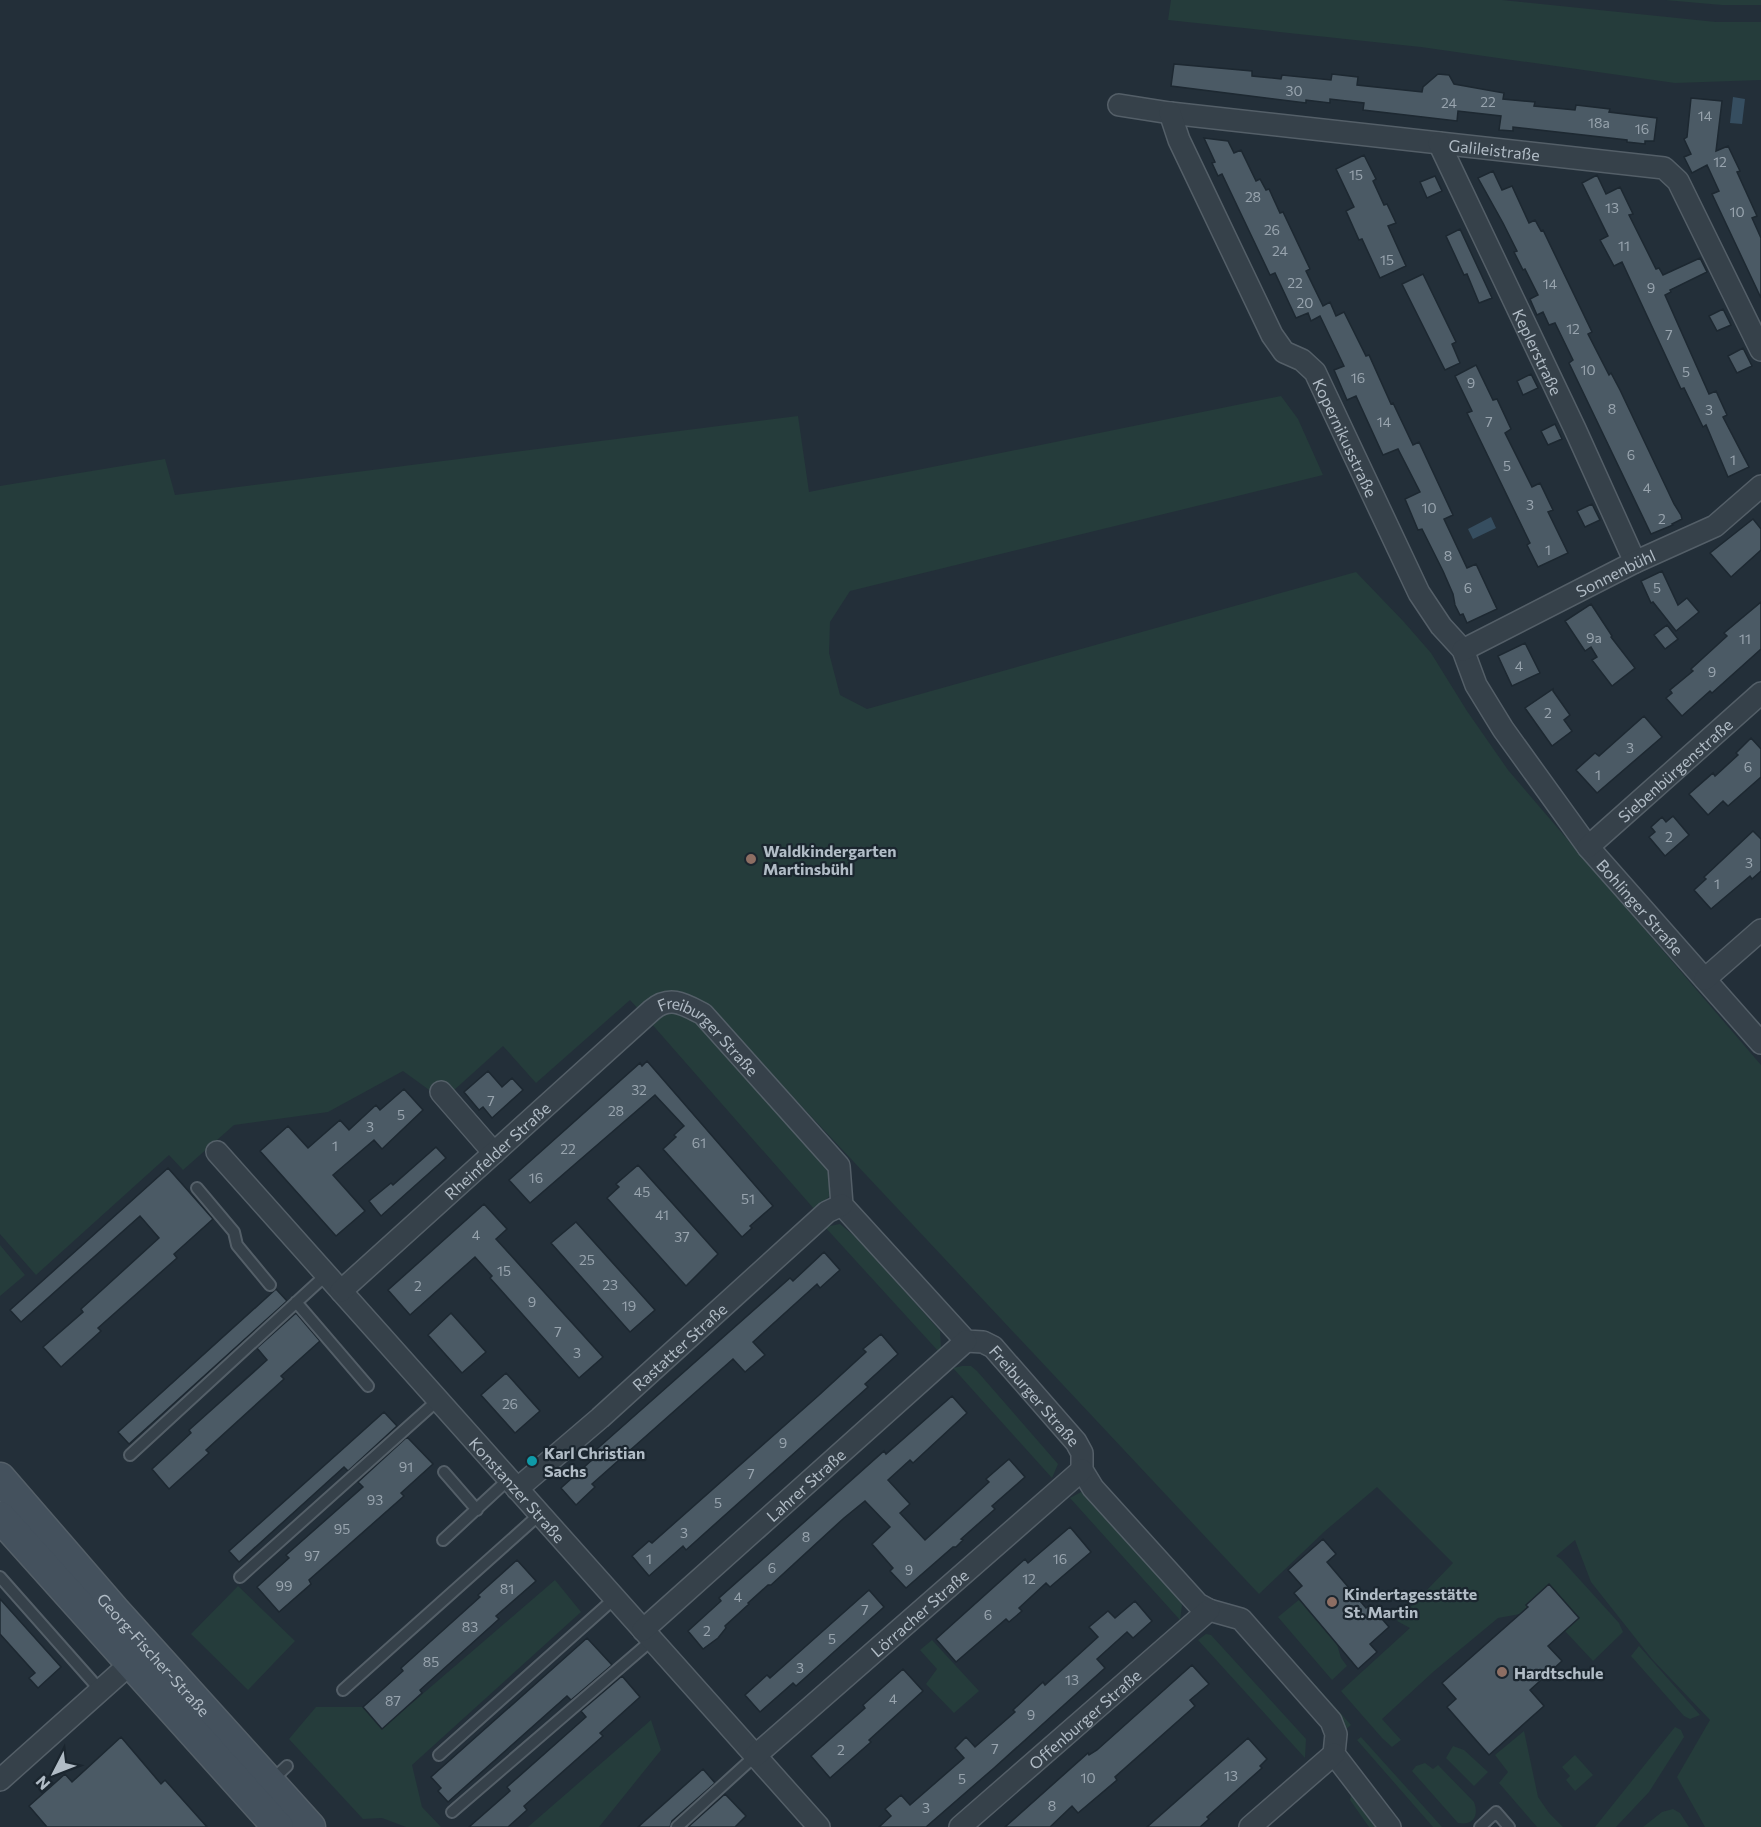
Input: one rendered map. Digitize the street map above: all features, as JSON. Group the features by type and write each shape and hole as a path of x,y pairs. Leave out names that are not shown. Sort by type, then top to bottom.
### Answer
{"main road":[{"name":"Georg-Fischer-Straße","path":"0,1478 278,1827"},
{"name":"Georg-Fischer-Straße","path":"0,1517 140,1655 279,1774 310,1827"}],"street":[{"name":"Galileistraße","path":"1119,105 1170,113 1664,168 1678,181 1761,350"},
{"name":"Kopernikusstraße","path":"1170,113 1179,140 1272,335 1284,352 1302,360 1315,372 1419,593 1441,626 1463,650 1476,685 1527,764"},
{"name":"Keplerstraße","path":"1439,143 1635,562"},
{"name":"Sonnenbühl","path":"1463,650 1635,562 1715,526 1761,486"},
{"name":"Siebenbürgenstraße","path":"1588,847 1761,693"},
{"name":"Bohlinger Straße","path":"1527,764 1588,847 1761,1043"},
{"path":"1705,980 1761,930"},
{"name":"Freiburger Straße","path":"652,1010 661,1003 681,1003 703,1014 839,1166 842,1205 966,1341 983,1342 993,1347 1076,1442 1082,1453 1082,1470 1093,1488 1198,1604 1209,1610 1241,1619 1331,1721 1336,1734 1334,1754"},
{"name":"Rheinfelder Straße","path":"341,1292 652,1010"},
{"path":"441,1092 494,1153"},
{"name":"Konstanzer Straße","path":"216,1152 819,1827"},
{"name":"Rastatter Straße","path":"513,1484 600,1418 827,1212 842,1205"},
{"name":"Lahrer Straße","path":"647,1635 966,1341"},
{"name":"Lörracher Straße","path":"755,1756 1082,1470"},
{"name":"Offenburger Straße","path":"960,1827 1209,1610"},
{"path":"0,1780 140,1655"},
{"path":"1250,1827 1334,1754 1390,1827"}],"lane":[{"path":"197,1188 234,1232 237,1245 270,1285"},
{"path":"130,1455 326,1275"},
{"path":"296,1302 368,1386"},
{"path":"240,1577 438,1400"},
{"path":"444,1472 477,1510"},
{"path":"443,1540 477,1510 513,1484"},
{"path":"343,1690 540,1514"},
{"path":"0,1577 100,1690"},
{"path":"439,1755 615,1598"},
{"path":"452,1812 647,1635"},
{"path":"677,1827 755,1756"},
{"path":"1480,1827 1496,1812 1509,1827"}],"green space":[{"path":"1171,0 1502,0 1716,22 1761,22 1761,80 1675,83 1421,47 1168,20"},
{"path":"1665,0 1761,0 1761,5 1722,5"},
{"path":"1281,396 1298,419 1323,475 850,591 830,622 829,653 840,695 867,709 1356,572 1431,653 1467,711 1508,770 1761,1065 1761,1827 1705,1827 1677,1777 1710,1720 1652,1659 1591,1582 1575,1540 1556,1556 1619,1623 1623,1632 1593,1661 1565,1631 1579,1618 1549,1584 1526,1605 1540,1621 1520,1614 1498,1618 1433,1672 1382,1719 1401,1740 1392,1747 1341,1691 1410,1628 1397,1621 1453,1563 1377,1487 1325,1531 1259,1594 718,1017 681,1003 642,1013 630,1000 536,1083 503,1046 443,1100 403,1071 328,1112 234,1125 183,1170 169,1155 36,1275 0,1234 0,486 165,459 175,495 798,416 809,492"},
{"path":"666,1012 682,1013 697,1024 830,1173 832,1194 815,1210 650,1022"},
{"path":"840,1224 858,1239 940,1331 941,1348 939,1352 825,1227"},
{"path":"0,1245 25,1275 0,1296"},
{"path":"971,1366 977,1371 1058,1464 1052,1478 953,1368"},
{"path":"1081,1492 1086,1494 1179,1598 1182,1605 1180,1620 1070,1498"},
{"path":"555,1580 581,1612 412,1765 422,1807 441,1827 406,1827 382,1818 363,1819 289,1739 316,1707 363,1707 383,1728"},
{"path":"238,1586 295,1641 248,1690 191,1634"},
{"path":"1300,1599 1336,1641 1341,1658 1347,1666 1332,1680 1278,1617"},
{"path":"1260,1623 1351,1725 1346,1729 1303,1680 1258,1624"},
{"path":"1206,1634 1211,1635 1306,1739 1305,1758 1198,1640"},
{"path":"932,1640 979,1691 954,1713 926,1684 937,1669 920,1650"},
{"path":"1639,1646 1700,1715 1690,1719 1684,1716 1631,1656"},
{"path":"651,1720 661,1750 599,1827 528,1827"},
{"path":"1675,1727 1681,1730 1684,1737 1649,1792 1616,1827 1595,1827"},
{"path":"1524,1731 1538,1797 1563,1827 1537,1827 1499,1783 1508,1772 1495,1755"},
{"path":"1361,1737 1442,1827 1433,1827 1357,1740"},
{"path":"1453,1746 1464,1750 1488,1772 1474,1786 1446,1758"},
{"path":"1575,1755 1593,1775 1575,1791 1566,1780 1570,1776 1562,1767"},
{"path":"1425,1763 1433,1769 1438,1765 1474,1802 1476,1811 1471,1821 1458,1823 1412,1771 1416,1766"},
{"path":"1352,1791 1379,1827 1369,1827 1350,1800"},
{"path":"1673,1809 1680,1813 1689,1827 1643,1827 1662,1812"}],"water":[{"path":"1733,97 1745,99 1742,124 1730,123"},
{"path":"1491,517 1496,528 1473,539 1468,529"}],"building":[{"path":"1174,64 1252,71 1252,76 1281,79 1282,75 1331,80 1332,74 1358,77 1357,85 1422,92 1423,87 1438,74 1449,75 1454,84 1504,93 1503,99 1535,102 1534,106 1575,110 1576,105 1657,118 1654,141 1645,141 1645,144 1513,127 1513,131 1499,130 1501,116 1458,111 1457,121 1363,110 1364,103 1330,99 1330,103 1306,100 1306,103 1171,86"},
{"path":"1691,98 1722,101 1716,151 1728,146 1757,216 1752,218 1761,238 1761,298 1712,194 1719,191 1707,165 1692,173 1684,157 1691,154 1684,139 1687,137"},
{"path":"1204,138 1228,141 1234,153 1241,150 1256,181 1260,179 1266,190 1269,189 1280,213 1283,212 1310,269 1306,271 1323,306 1330,302 1336,316 1344,312 1366,356 1369,355 1413,445 1419,442 1453,515 1444,519 1467,568 1476,564 1497,609 1467,623 1463,614 1460,615 1443,571 1422,529 1418,530 1405,499 1420,492 1398,449 1383,455 1356,396 1347,400 1334,370 1344,366 1320,316 1311,321 1308,313 1296,318 1275,273 1270,275 1222,174 1218,176 1212,163 1215,162"},
{"path":"1364,155 1376,179 1373,181 1384,205 1387,204 1396,223 1388,226 1406,266 1380,278 1346,211 1354,207 1336,169"},
{"path":"1493,171 1502,190 1512,186 1529,223 1535,220 1541,231 1543,230 1592,332 1588,334 1609,375 1611,373 1620,390 1681,515 1682,519 1673,525 1651,534 1569,363 1573,360 1555,323 1549,325 1543,312 1537,315 1530,299 1538,295 1525,269 1523,270 1514,252 1517,251 1478,178"},
{"path":"1597,175 1606,194 1620,187 1633,214 1629,215 1656,269 1659,268 1663,275 1700,258 1707,272 1670,290 1671,292 1665,295 1709,394 1716,391 1727,415 1723,417 1749,467 1728,477 1706,425 1703,427 1684,388 1681,389 1622,262 1614,266 1600,240 1608,236 1582,183"},
{"path":"1435,176 1442,191 1427,198 1420,182"},
{"path":"1460,229 1492,298 1479,303 1467,274 1464,275 1446,236"},
{"path":"1423,274 1456,342 1452,344 1460,363 1445,370 1402,284"},
{"path":"1723,309 1731,325 1717,331 1709,316"},
{"path":"1743,348 1752,366 1737,373 1728,356"},
{"path":"1476,365 1493,400 1497,399 1511,429 1505,433 1532,487 1540,483 1553,510 1548,512 1568,553 1538,567 1527,545 1530,543 1467,413 1472,411 1455,376"},
{"path":"1531,374 1538,388 1523,395 1517,381"},
{"path":"1555,424 1562,439 1548,445 1541,431"},
{"path":"1592,504 1600,520 1585,527 1577,511"},
{"path":"1753,519 1761,529 1761,550 1731,577 1710,553"},
{"path":"1662,571 1678,605 1687,598 1699,612 1676,631 1653,602 1651,603 1641,581"},
{"path":"1761,602 1761,649 1712,693 1710,691 1682,716 1666,698 1672,693 1670,690 1693,671 1691,669 1727,636 1724,633"},
{"path":"1591,604 1611,637 1635,668 1612,686 1592,660 1597,657 1591,647 1585,651 1565,621"},
{"path":"1667,625 1678,639 1665,649 1654,635"},
{"path":"1525,643 1540,673 1512,686 1498,656"},
{"path":"1553,689 1570,715 1564,720 1572,731 1552,746 1525,708"},
{"path":"1644,716 1662,737 1597,793 1576,770 1595,753 1599,756"},
{"path":"1751,738 1761,749 1761,777 1728,806 1723,801 1708,815 1689,794 1713,773 1715,776 1738,755 1736,753"},
{"path":"1673,816 1689,835 1665,856 1649,837 1655,832 1651,827 1662,817 1666,822"},
{"path":"1753,831 1761,839 1761,871 1752,879 1750,876 1711,909 1694,890 1706,879 1704,877"},
{"path":"647,1061 773,1206 750,1226 752,1228 742,1237 663,1149 684,1126 655,1095 530,1203 509,1180 640,1063 642,1066"},
{"path":"488,1071 502,1087 512,1078 523,1090 492,1118 483,1107 479,1110 464,1092"},
{"path":"404,1089 423,1110 382,1149 374,1140 333,1175 365,1211 336,1236 260,1151 288,1126 308,1148 340,1120 349,1130 376,1105 380,1110"},
{"path":"436,1147 446,1158 381,1216 369,1201 391,1183 393,1185"},
{"path":"638,1165 718,1254 686,1286 607,1198 619,1187 616,1184"},
{"path":"168,1168 213,1219 174,1254 177,1258 98,1328 101,1331 61,1367 43,1347 83,1312 81,1309 159,1238 140,1216 21,1322 10,1310"},
{"path":"484,1204 507,1229 496,1239 603,1357 579,1378 490,1278 492,1276 475,1257 410,1315 388,1290"},
{"path":"576,1222 655,1310 630,1332 551,1243"},
{"path":"824,1252 840,1270 820,1288 817,1284 753,1342 765,1355 745,1372 733,1359 592,1484 595,1487 576,1505 561,1488 592,1460 589,1456 790,1278 793,1281"},
{"path":"276,1289 287,1301 129,1444 118,1432"},
{"path":"296,1313 320,1341 281,1376 284,1379 206,1450 209,1453 169,1489 152,1469 191,1433 189,1430 267,1360 257,1348"},
{"path":"451,1313 486,1352 462,1373 428,1335"},
{"path":"881,1334 898,1354 865,1384 868,1387 686,1550 683,1546 649,1576 632,1556 649,1541 652,1543 818,1396 866,1352 863,1349"},
{"path":"506,1373 540,1411 515,1433 481,1395"},
{"path":"952,1396 967,1413 913,1463 910,1460 888,1480 910,1504 900,1513 925,1540 989,1482 986,1479 1009,1459 1025,1477 992,1506 995,1509 961,1539 963,1540 956,1547 953,1547 906,1588 890,1571 893,1568 872,1544 890,1527 865,1501 748,1603 725,1626 726,1628 718,1638 703,1649 688,1631 721,1601 719,1598 884,1451 886,1454"},
{"path":"384,1412 397,1426 348,1471 344,1467 239,1562 229,1551"},
{"path":"407,1437 433,1464 401,1493 404,1496 309,1580 311,1584 279,1612 257,1587 289,1558 286,1555 363,1487 358,1482"},
{"path":"1070,1527 1091,1552 1050,1587 1046,1583 1019,1608 1022,1611 1009,1622 1006,1619 956,1662 936,1639 1025,1559 1028,1563"},
{"name":"Kindertagesstätte St. Martin","path":"1323,1539 1336,1554 1327,1562 1366,1608 1370,1605 1389,1627 1370,1644 1377,1652 1358,1669 1294,1593 1302,1586 1288,1570"},
{"path":"517,1560 536,1581 496,1616 499,1619 420,1690 422,1693 382,1729 363,1707 403,1671 401,1668 480,1597 478,1595"},
{"name":"Hardtschule","path":"1549,1584 1579,1618 1548,1646 1562,1661 1530,1690 1544,1706 1489,1755 1447,1707 1456,1699 1442,1683 1528,1607 1526,1605"},
{"path":"869,1590 884,1607 796,1686 793,1683 760,1712 745,1695 767,1675 770,1678"},
{"path":"0,1599 61,1667 38,1688 29,1678 35,1673 0,1634"},
{"path":"1135,1601 1152,1621 1133,1638 1127,1632 1097,1659 1105,1668 994,1768 926,1827 879,1827 891,1816 885,1809 901,1795 910,1805 964,1758 955,1748 966,1737 975,1747 1015,1712 1013,1710 1043,1682 1045,1685 1098,1637 1089,1627 1108,1611 1115,1618"},
{"path":"587,1638 612,1665 571,1700 567,1696 448,1802 438,1791 441,1788 431,1777"},
{"path":"1192,1665 1209,1684 1190,1700 1195,1706 1115,1777 1117,1780 1078,1813 1072,1806 1050,1827 1005,1827 1088,1753 1089,1755 1097,1750"},
{"path":"903,1669 923,1691 830,1778 811,1756 865,1708 863,1705"},
{"path":"622,1676 640,1697 600,1733 603,1736 524,1806 527,1810 508,1827 469,1827 510,1791 507,1787 586,1717 581,1711"},
{"path":"121,1737 161,1784 165,1780 207,1827 47,1827 29,1806 65,1774 72,1782"},
{"path":"1248,1738 1267,1759 1260,1766 1262,1768 1207,1817 1209,1819 1200,1827 1147,1827"},
{"path":"703,1769 715,1783 672,1821 670,1827 638,1827"},
{"path":"725,1794 746,1816 735,1827 688,1827"}],"place":[{"name":"Waldkindergarten Martinsbühl","path":"751,859"},
{"name":"Karl Christian Sachs","path":"532,1461"},
{"name":"Kindertagesstätte St. Martin","path":"1332,1602"},
{"name":"Hardtschule","path":"1502,1672"}]}
